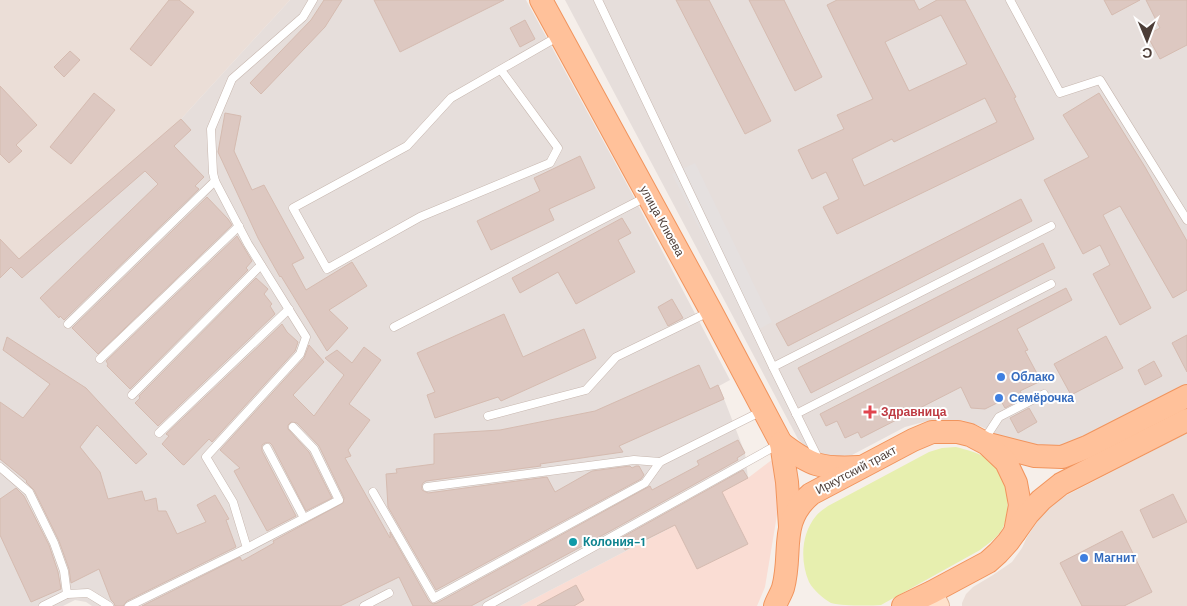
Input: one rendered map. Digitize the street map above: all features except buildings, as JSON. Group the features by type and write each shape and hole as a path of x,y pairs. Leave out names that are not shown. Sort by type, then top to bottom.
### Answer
{"main road":[{"name":"улица Клюева","path":"541,0 781,443 787,482 790,526"},
{"name":"Иркутский тракт","path":"775,606 783,589 790,526 796,511 804,500 811,494 912,440 932,432 958,432 970,435 985,443 1034,456 1062,457 1086,448 1187,396"},
{"name":"Иркутский тракт","path":"903,606 936,599 988,562 1008,542 1040,500 1061,484 1187,420"},
{"name":"улица Клюева","path":"781,443 795,454 823,467 862,467"},
{"name":"Иркутский тракт","path":"985,443 1006,462 1016,482 1020,505 1015,532"}],"lane":[{"path":"247,548 233,502 206,457 300,354 306,337 248,244 215,181 211,129 232,79 303,17 313,0"},
{"path":"598,0 773,367 823,467"},
{"path":"1010,0 1060,93 1100,80 1187,220"},
{"path":"501,70 558,148 550,163 420,217 327,269 293,208 407,146 451,98 560,35"},
{"path":"68,324 215,181"},
{"path":"394,327 648,196"},
{"path":"100,359 239,226"},
{"path":"773,367 1051,226"},
{"path":"132,395 261,265"},
{"path":"796,414 1051,284"},
{"path":"159,433 288,309"},
{"path":"488,416 586,390 616,357 711,311"},
{"path":"985,443 1000,417 1044,394"},
{"path":"373,492 434,598 645,483 660,462 764,410"},
{"path":"130,606 339,500 314,449 294,427"},
{"path":"487,606 781,443"},
{"path":"267,448 304,518"},
{"path":"427,487 634,460 660,462"},
{"path":"0,467 29,492 54,543 64,571 67,594"},
{"path":"43,606 67,594 88,593 109,606"},
{"path":"364,606 389,594"}],"shaded area":[{"path":"0,0 290,0 181,119 19,259 0,239"},
{"path":"290,0 526,0 629,188 730,380 719,386 745,453 748,478 695,505 699,513 520,606 92,606 86,602 75,600 63,606 0,606 0,239 20,259 181,119"},
{"path":"565,0 1187,0 1187,387 1081,439 1060,447 1036,447 1000,436 962,420 931,420 905,427 852,455 829,457 812,453 798,439"},
{"path":"695,163 772,322 752,333 672,174"},
{"path":"1187,433 1187,606 962,606 966,594 973,587 1012,562 1046,509 1067,495"},
{"path":"773,459 779,503 765,587 757,606 520,606 699,513 695,505 748,478"}],"green space":[{"path":"956,447 986,458 999,471 1003,479 1008,507 1004,525 997,536 980,550 881,605 856,606 836,604 831,603 819,594 809,582 803,557 807,531 817,515 828,506 929,452 942,448"}],"place":[{"name":"Облако","path":"1001,377"},
{"name":"Cемёрочка","path":"999,398"},
{"name":"Здравница","path":"870,412"},
{"name":"Колония-1","path":"573,542"},
{"name":"Магнит","path":"1084,558"}]}
